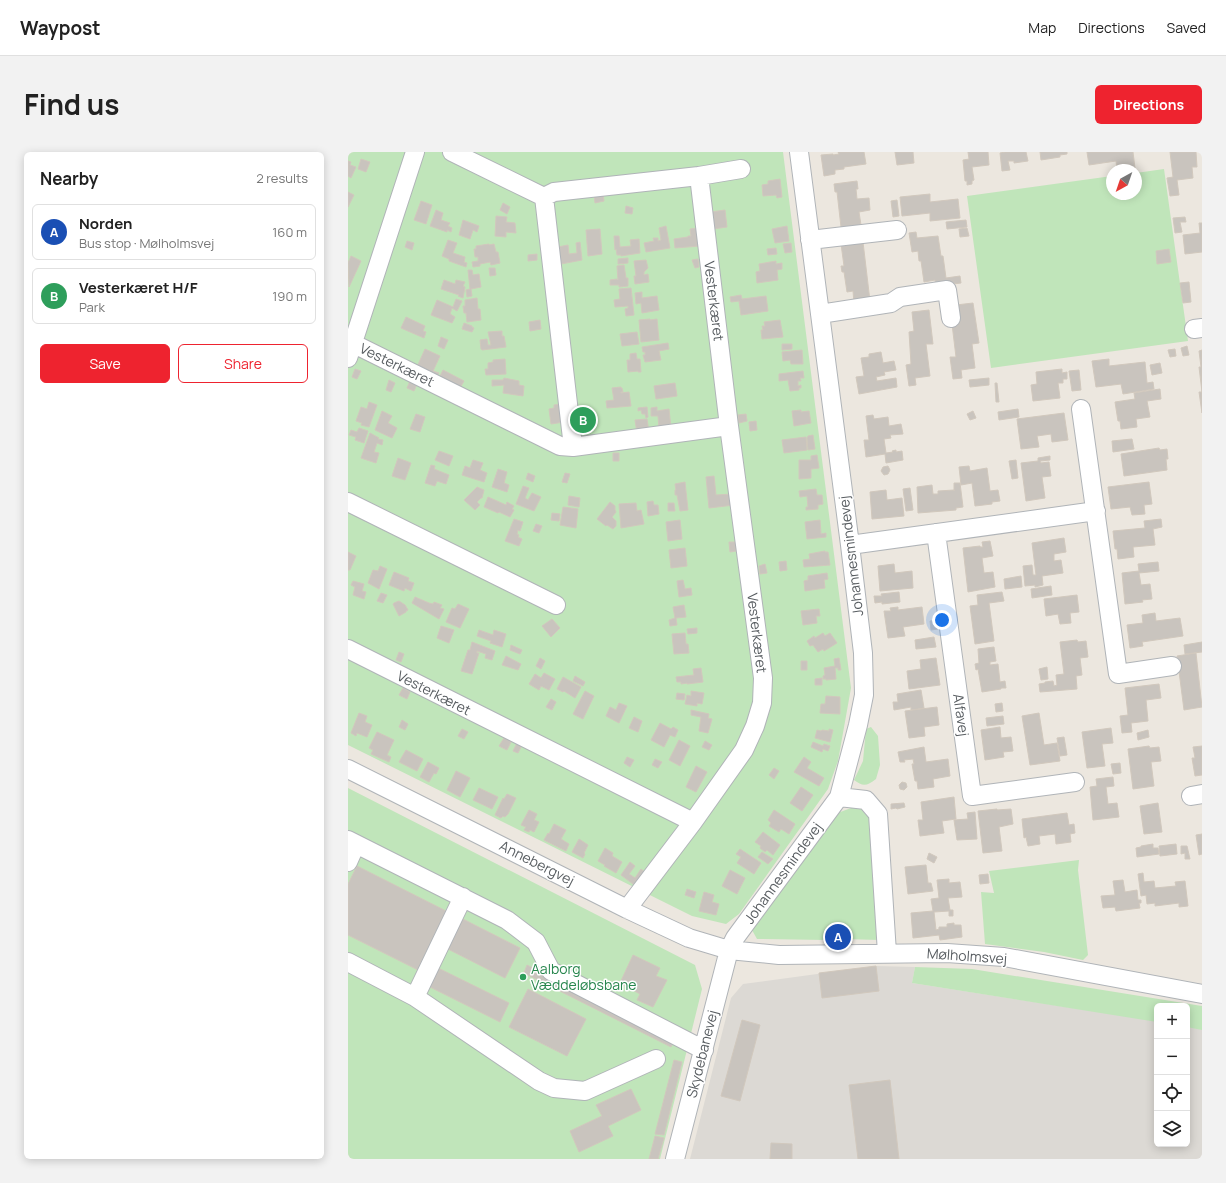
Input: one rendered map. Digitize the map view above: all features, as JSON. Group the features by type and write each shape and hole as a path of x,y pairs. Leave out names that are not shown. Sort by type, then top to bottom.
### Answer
{"street":[{"name":"Vesterkæret","path":"415,152 350,347 560,446 572,447 729,426"},
{"path":"452,152 544,196 554,192 698,176 741,169"},
{"name":"Johannesmindevej","path":"729,950 735,938 839,797 858,725 864,695 863,653 799,152"},
{"name":"Vesterkæret","path":"627,909 693,822 744,750 755,726 762,703 763,678 729,426 698,176"},
{"path":"544,196 572,447"},
{"path":"810,240 897,230"},
{"path":"820,314 891,303 900,297 947,290 951,318"},
{"path":"1081,409 1118,674 1172,666"},
{"path":"348,502 556,605"},
{"path":"850,545 1096,511"},
{"name":"Alfavej","path":"936,533 972,796 1075,782"},
{"name":"Vesterkæret","path":"348,650 693,822"},
{"name":"Annebergvej","path":"348,769 627,909 689,938 729,950"},
{"path":"839,797 866,800 878,814 887,953"},
{"path":"348,862 352,842 507,920 536,942 551,971 704,1050"},
{"path":"415,997 463,897"},
{"name":"Mølholmsvej","path":"729,950 779,955 947,953 1004,957 1202,994"},
{"name":"Skydebanevej","path":"675,1159 729,950"},
{"path":"348,962 415,997 539,1080 554,1088 585,1091 656,1059"}],"shaded area":[{"path":"876,966 915,967 912,983 1154,1021 1154,1147 1190,1147 1190,1027 1202,1029 1202,1159 690,1159 731,998 743,984"}],"green space":[{"path":"348,152 783,152 851,688 838,761 828,789 739,914 726,924 692,916 348,745"},
{"path":"1164,169 1188,341 991,368 967,196 1106,177 1106,200 1142,200 1142,172"},
{"path":"871,727 878,736 880,765 876,779 863,785 854,780 863,761 866,729"},
{"name":"Aalborg Væddeløbsbane","path":"348,788 695,965 702,989 660,1159 348,1159"},
{"path":"858,807 863,809 872,822 880,940 844,939 841,930 834,929 826,940 757,939 752,930 754,923 835,814"},
{"path":"1079,860 1078,870 1088,955 1083,960 1044,952 985,944 981,892 994,893 989,871"},
{"path":"915,967 972,969 1183,1003 1154,1003 1154,1022 912,983"},
{"path":"1190,1004 1202,1006 1202,1030 1190,1028"}],"building":[{"path":"838,152 864,152 866,164 844,167 844,169 835,170 835,174 824,176 821,155 839,154"},
{"path":"895,152 913,152 914,163 897,165"},
{"path":"968,152 988,152 989,165 972,167 974,180 972,181 972,184 967,185 967,181 965,181 963,160 969,159"},
{"path":"1026,152 1028,161 1014,163 1014,161 1008,161 1010,170 1002,171 1000,153"},
{"path":"1040,152 1067,152 1067,154 1060,155 1060,157 1041,160"},
{"path":"1087,152 1133,152 1134,164 1116,164 1116,161 1089,165"},
{"path":"1170,152 1196,152 1197,167 1192,167 1193,178 1177,180 1179,195 1170,196 1167,178 1173,177"},
{"path":"361,159 370,162 366,172 358,169"},
{"path":"348,161 351,162 350,165 356,167 351,178 348,176"},
{"path":"780,179 782,197 777,198 776,195 763,196 762,185 768,184 768,181"},
{"path":"857,181 857,199 869,198 870,210 859,212 861,225 841,227 837,192 835,192 834,184"},
{"path":"348,192 354,195 348,207"},
{"path":"603,194 604,201 595,203 594,195"},
{"path":"930,194 930,202 958,199 960,218 930,221 930,213 902,216 900,197"},
{"path":"897,200 899,216 893,217 891,201"},
{"path":"421,201 432,205 426,224 414,220"},
{"path":"503,203 510,207 507,214 500,210"},
{"path":"626,206 633,208 632,214 625,213"},
{"path":"436,210 443,213 441,220 450,223 448,226 452,228 451,232 430,226"},
{"path":"725,210 727,227 713,229 711,212"},
{"path":"496,216 507,217 506,222 515,223 516,233 506,232 506,237 495,236"},
{"path":"1185,217 1186,222 1180,222 1182,232 1175,233 1173,218"},
{"path":"463,220 479,226 477,232 473,230 470,239 459,235"},
{"path":"966,220 967,227 947,229 946,222"},
{"path":"1199,223 1202,223 1202,252 1185,254 1183,235 1200,233"},
{"path":"666,226 670,248 646,252 644,243 654,241 653,238 658,238 658,241 661,240 659,228"},
{"path":"787,226 789,241 775,243 772,229"},
{"path":"698,228 700,246 675,248 674,239 691,236 690,229"},
{"path":"967,228 969,236 960,237 959,229"},
{"path":"600,229 602,254 588,256 586,230"},
{"path":"916,232 917,238 938,236 946,278 960,276 961,283 936,286 935,280 924,282 918,251 912,252 909,233"},
{"path":"614,236 619,236 620,247 631,246 630,240 639,239 640,253 621,256 617,255"},
{"path":"448,240 457,243 453,253 465,257 464,262 467,263 466,267 449,261 449,259 442,256"},
{"path":"407,241 414,243 412,250 405,247"},
{"path":"580,242 582,260 561,264 558,247 568,245 569,254 577,253 576,243"},
{"path":"863,242 870,301 854,303 853,291 847,292 844,272 842,272 841,266 844,266 841,244"},
{"path":"791,243 792,252 785,253 783,244"},
{"path":"494,244 496,252 498,252 500,263 491,265 490,262 473,267 472,262 478,261 478,257 475,257 474,249 476,249 476,246"},
{"path":"776,248 777,254 768,255 767,249"},
{"path":"1169,249 1171,262 1157,264 1156,251"},
{"path":"537,254 537,260 528,261 528,255"},
{"path":"351,256 361,261 349,287 348,263"},
{"path":"628,258 628,263 618,264 618,259"},
{"path":"698,259 699,267 695,268 692,260"},
{"path":"646,260 648,268 644,272 644,275 648,274 649,282 635,284 634,276 636,276 634,261"},
{"path":"776,261 776,264 782,263 782,269 777,270 778,280 757,283 756,272 760,271 759,264"},
{"path":"624,265 626,278 628,278 628,286 619,287 619,285 610,285 610,280 618,280 617,266"},
{"path":"489,268 495,268 496,275 490,276"},
{"path":"468,270 472,270 473,275 479,274 481,287 471,289 472,296 467,297 466,290 470,289"},
{"path":"444,280 455,284 456,280 465,282 463,286 465,287 463,298 458,296 459,295 441,289"},
{"path":"1189,282 1191,302 1183,303 1180,283"},
{"path":"631,288 634,315 626,316 625,309 628,308 628,306 615,307 614,300 620,299 619,289"},
{"path":"642,292 642,298 657,296 659,310 642,313 641,303 636,304 635,293"},
{"path":"741,295 742,299 766,296 768,311 741,315 739,301 731,302 730,297"},
{"path":"477,298 481,320 467,322 466,313 464,313 463,306 465,306 465,300"},
{"path":"456,299 462,301 457,311 452,308 450,314 455,317 452,323 431,315 437,300 453,307"},
{"path":"973,303 979,343 972,344 975,368 961,370 962,378 953,379 950,357 956,357 952,324 958,324 956,305"},
{"path":"929,310 933,344 926,344 930,376 915,378 916,385 909,386 906,365 911,364 909,332 914,331 912,312"},
{"path":"406,317 425,326 423,331 426,332 424,338 401,328"},
{"path":"657,319 659,340 641,342 639,320"},
{"path":"540,320 541,329 530,331 529,322"},
{"path":"780,320 783,337 762,339 761,330 763,330 762,326 765,326 764,322"},
{"path":"464,323 474,328 472,332 462,329"},
{"path":"502,331 502,336 504,336 506,347 481,349 480,340 487,339 488,345 491,345 488,332"},
{"path":"637,332 639,344 622,346 620,334"},
{"path":"441,337 448,340 444,349 438,346"},
{"path":"668,343 669,349 659,351 661,360 645,362 643,355 645,355 645,352 643,352 642,347"},
{"path":"782,344 792,344 792,349 782,350"},
{"path":"1187,346 1189,355 1183,356 1181,348"},
{"path":"425,349 440,356 433,371 439,373 437,376 417,367"},
{"path":"1175,349 1176,356 1170,357 1168,350"},
{"path":"802,350 803,364 791,364 790,360 783,361 782,352"},
{"path":"1202,350 1202,392 1199,351"},
{"path":"881,352 883,363 894,361 896,370 884,372 885,375 876,377 877,381 896,378 897,387 859,394 856,377 864,376 861,358 869,357 869,354"},
{"path":"636,353 637,359 640,359 641,372 628,372 627,360 630,360 630,354"},
{"path":"505,359 506,374 486,375 485,369 488,369 488,363 493,362 493,360"},
{"path":"1109,359 1109,366 1145,362 1147,383 1153,382 1154,389 1123,394 1121,384 1096,387 1092,361"},
{"path":"1160,363 1162,373 1152,375 1150,365"},
{"path":"355,369 361,371 357,379 352,377"},
{"path":"1062,369 1062,373 1067,372 1067,379 1063,379 1063,383 1058,383 1060,398 1033,401 1031,385 1037,384 1036,372"},
{"path":"443,370 464,381 460,388 439,378"},
{"path":"1079,370 1081,390 1072,391 1069,371"},
{"path":"803,371 804,378 800,378 801,381 798,381 798,386 801,385 799,390 790,391 788,380 779,381 779,374"},
{"path":"504,378 519,381 519,385 524,386 523,396 503,393 504,385 492,386 492,380 503,380"},
{"path":"989,378 989,385 970,387 969,380"},
{"path":"389,380 395,383 391,392 386,390"},
{"path":"410,381 417,384 414,391 407,388"},
{"path":"675,383 677,396 656,399 654,386"},
{"path":"995,383 997,383 999,402 996,402"},
{"path":"621,387 623,392 621,393 629,392 631,406 607,408 606,401 614,400 612,388"},
{"path":"1160,389 1161,399 1147,401 1150,417 1136,419 1137,427 1121,429 1115,402 1135,399 1134,393"},
{"path":"1199,392 1202,392 1202,413"},
{"path":"369,402 377,405 369,427 361,425 362,423 356,421 361,407 367,409"},
{"path":"562,404 564,422 551,424 549,409 554,408 554,405"},
{"path":"647,407 648,417 646,418 645,414 642,414 641,410 638,411 638,408"},
{"path":"657,407 657,411 669,409 671,428 659,429 658,416 651,416 651,408"},
{"path":"1018,409 1019,417 999,420 998,412"},
{"path":"801,410 801,412 809,411 811,423 794,426 792,411"},
{"path":"382,411 392,416 388,423 397,428 392,438 375,430"},
{"path":"973,411 976,418 970,420 967,414"},
{"path":"1064,413 1068,440 1052,442 1051,434 1037,436 1039,447 1021,449 1017,419"},
{"path":"416,414 425,417 420,432 410,429"},
{"path":"746,414 747,421 739,423 738,415"},
{"path":"873,415 874,419 888,417 889,426 901,424 903,434 890,435 891,438 884,439 886,453 896,450 896,452 902,451 903,460 886,463 885,454 866,457 864,440 869,440 866,416"},
{"path":"647,419 649,432 637,433 635,420"},
{"path":"756,421 757,430 750,431 749,422"},
{"path":"359,428 368,431 364,443 355,440 356,437 349,435 351,430 357,432"},
{"path":"370,433 379,438 378,439 383,440 382,445 377,443 374,452 379,453 376,463 361,458"},
{"path":"813,435 815,449 808,450 807,438 808,436"},
{"path":"806,437 807,450 784,453 782,440"},
{"path":"1132,439 1134,449 1113,452 1112,441"},
{"path":"1159,448 1160,450 1167,449 1167,470 1124,476 1121,454"},
{"path":"439,451 453,456 449,466 435,460"},
{"path":"613,453 619,453 619,461 613,461"},
{"path":"817,455 819,468 811,469 811,478 799,479 799,460 811,460 811,456"},
{"path":"1050,456 1050,460 1040,461 1041,463 1049,462 1051,476 1042,477 1045,498 1026,501 1021,463 1038,461 1038,458"},
{"path":"398,458 411,463 405,480 392,476"},
{"path":"473,460 483,463 480,470 487,473 484,482 462,475 465,466 470,468"},
{"path":"1016,460 1018,478 1012,479 1009,461"},
{"path":"431,465 435,466 434,469 449,475 446,484 437,481 435,486 425,483"},
{"path":"888,466 890,470 888,474 884,475 881,471 883,467"},
{"path":"969,466 970,471 987,468 990,491 998,490 1000,501 992,502 992,504 975,506 972,483 961,485 959,467"},
{"path":"498,469 507,472 504,483 509,485 507,492 492,487"},
{"path":"528,473 535,476 533,482 526,479"},
{"path":"565,473 570,474 567,483 562,482"},
{"path":"714,476 716,495 732,494 734,505 709,508 706,477"},
{"path":"685,482 688,510 680,511 677,495 675,495 675,484"},
{"path":"1149,482 1152,504 1144,505 1145,514 1132,515 1130,507 1111,509 1108,487"},
{"path":"954,483 960,483 963,507 956,508 956,510 918,513 917,487 932,485 933,494 938,494 938,491 954,490"},
{"path":"523,486 529,488 525,498 528,500 532,493 541,497 534,511 516,504"},
{"path":"477,487 484,490 482,498 477,502 480,505 475,510 464,500"},
{"path":"910,488 913,510 906,511 903,489"},
{"path":"816,489 817,495 822,495 823,504 818,505 818,509 806,510 806,507 808,507 807,496 800,497 799,491"},
{"path":"886,490 887,500 902,498 904,516 872,519 870,492"},
{"path":"569,496 580,498 579,507 568,505"},
{"path":"488,497 506,505 507,502 514,506 512,509 514,510 510,517 484,507"},
{"path":"653,501 654,505 658,505 659,514 648,516 647,502"},
{"path":"610,502 615,506 616,512 612,517 616,521 616,526 613,529 597,519"},
{"path":"636,503 637,511 641,510 644,524 621,528 619,504"},
{"path":"668,503 674,503 675,511 668,511"},
{"path":"563,507 578,509 576,528 560,525"},
{"path":"552,513 560,514 559,521 551,520"},
{"path":"514,519 523,522 520,531 518,530 517,534 519,535 518,537 522,539 519,546 505,541"},
{"path":"1161,519 1162,527 1153,529 1155,545 1133,547 1134,557 1118,559 1113,531 1145,528 1144,521"},
{"path":"680,520 682,539 668,541 666,522"},
{"path":"820,520 821,534 826,533 826,537 807,539 805,522"},
{"path":"536,524 542,526 539,533 533,531"},
{"path":"1064,538 1066,552 1054,554 1054,561 1061,560 1063,573 1042,576 1043,585 1035,587 1035,585 1025,586 1023,566 1032,565 1033,575 1036,575 1032,543"},
{"path":"990,541 993,556 982,558 984,573 993,572 995,587 968,592 963,548 983,547 982,542"},
{"path":"729,542 735,542 736,551 730,552"},
{"path":"685,548 687,566 671,568 669,550"},
{"path":"825,551 828,552 830,565 804,567 803,560 810,559 809,554"},
{"path":"348,552 356,556 350,570 348,570"},
{"path":"786,561 787,570 780,571 779,562"},
{"path":"1158,562 1159,571 1139,573 1141,585 1150,584 1152,599 1142,600 1143,602 1125,604 1122,573 1139,571 1138,564"},
{"path":"765,564 767,573 760,574 759,566"},
{"path":"894,564 895,573 912,571 913,588 880,591 878,566"},
{"path":"380,566 387,569 379,589 368,583 373,570 378,571"},
{"path":"394,572 409,578 408,581 414,583 411,591 405,588 404,591 389,585"},
{"path":"827,573 828,579 824,580 825,588 805,591 804,581 808,580 808,576"},
{"path":"1021,576 1022,587 1005,589 1004,579"},
{"path":"683,580 685,589 691,588 692,595 679,597 677,581"},
{"path":"353,581 364,584 362,591 366,592 364,599 353,595 355,587 351,585"},
{"path":"1051,586 1052,595 1032,598 1031,589"},
{"path":"899,592 900,602 882,604 882,602 875,603 874,596 882,596 881,594"},
{"path":"1002,592 1004,601 989,603 994,641 975,644 970,606 978,605 977,595"},
{"path":"381,593 387,595 383,603 377,601"},
{"path":"1077,595 1079,612 1070,613 1071,623 1060,624 1058,614 1046,616 1044,599"},
{"path":"415,597 429,603 433,604 434,602 442,605 440,608 444,609 439,619 412,603"},
{"path":"399,601 405,605 408,610 399,616 393,604"},
{"path":"458,604 469,609 460,628 446,622 452,608 455,609"},
{"path":"684,605 686,617 676,618 677,625 670,626 669,620 675,618 673,607"},
{"path":"898,607 898,610 922,607 924,624 903,627 905,636 888,638 884,611 891,611 890,608"},
{"path":"819,609 820,616 816,616 817,623 803,625 801,611"},
{"path":"1155,613 1156,621 1180,618 1183,636 1142,642 1143,646 1130,648 1127,625 1143,623 1142,615"},
{"path":"552,619 560,628 551,637 542,626"},
{"path":"937,620 938,629 931,630 930,621"},
{"path":"441,626 454,630 449,643 437,638"},
{"path":"697,628 697,633 688,634 687,629"},
{"path":"479,630 493,635 494,630 506,634 502,647 477,636"},
{"path":"685,633 689,653 674,654 672,634"},
{"path":"823,633 825,636 830,633 837,643 824,651 823,649 818,652 813,645 810,646 807,641 814,636 815,638"},
{"path":"934,637 936,647 916,649 915,640"},
{"path":"1077,640 1078,642 1086,641 1088,657 1080,658 1082,675 1076,676 1077,689 1040,692 1039,684 1053,681 1054,686 1057,685 1056,675 1064,674 1060,642"},
{"path":"472,642 495,651 492,660 485,658 486,654 477,651 477,653 479,653 472,674 461,671"},
{"path":"1202,642 1202,652 1185,654 1184,645"},
{"path":"511,645 522,650 520,654 510,650"},
{"path":"994,647 996,661 990,662 990,665 998,664 1000,682 1005,681 1006,688 982,692 978,669 976,670 975,664 979,663 978,649"},
{"path":"399,652 404,654 401,662 396,660"},
{"path":"1196,653 1202,707 1184,710 1177,656"},
{"path":"506,656 521,664 518,670 502,665"},
{"path":"540,658 545,661 541,669 536,666"},
{"path":"839,658 841,670 835,668 836,679 823,679 823,676 825,675 824,668 835,666 834,659"},
{"path":"936,658 940,685 909,689 907,671 921,669 920,660"},
{"path":"801,661 807,661 807,670 801,670"},
{"path":"1047,667 1048,679 1041,680 1039,669"},
{"path":"701,668 703,682 681,684 681,682 677,682 676,677 694,675 693,669"},
{"path":"544,673 555,679 549,690 541,686 539,690 529,684 535,674 541,678"},
{"path":"575,676 585,682 583,686 573,681"},
{"path":"563,677 581,687 575,698 564,691 563,692 557,689"},
{"path":"822,678 822,685 815,685 815,679"},
{"path":"1159,684 1161,698 1146,700 1148,721 1131,723 1132,732 1122,733 1120,716 1128,715 1125,688"},
{"path":"403,688 410,692 407,699 399,695"},
{"path":"921,690 924,708 911,710 911,707 894,710 893,702 898,702 897,694"},
{"path":"585,691 594,696 583,719 573,714"},
{"path":"691,691 704,693 702,704 697,703 697,706 685,704 687,695 691,696"},
{"path":"677,693 685,694 684,700 676,699"},
{"path":"826,696 840,697 840,714 820,713 821,704 825,704"},
{"path":"551,699 556,702 552,710 546,707"},
{"path":"619,703 627,706 619,723 606,716 610,707 616,710"},
{"path":"1002,703 1003,711 996,712 995,704"},
{"path":"937,707 939,725 924,727 925,736 909,738 905,711"},
{"path":"691,710 709,714 708,718 712,719 708,733 699,731 701,717 691,715"},
{"path":"359,713 367,716 365,722 372,725 367,737 357,733 356,736 351,733"},
{"path":"1039,713 1044,745 1057,743 1060,761 1030,765 1022,716"},
{"path":"1003,716 1004,724 987,726 986,718"},
{"path":"634,717 642,721 638,732 629,728"},
{"path":"402,720 408,724 405,730 399,727"},
{"path":"660,723 671,729 673,727 678,730 675,737 670,735 664,747 651,740"},
{"path":"1000,727 1001,738 1011,737 1013,751 1003,752 1004,757 985,760 981,730"},
{"path":"1111,728 1113,743 1102,744 1105,766 1087,768 1082,732"},
{"path":"462,729 468,732 464,739 458,736"},
{"path":"829,729 833,730 830,742 815,738 817,730 829,731"},
{"path":"1148,730 1149,737 1138,740 1137,733"},
{"path":"377,732 394,740 387,755 391,757 389,762 371,754 373,750 369,748"},
{"path":"1064,737 1067,755 1060,756 1057,738"},
{"path":"504,738 511,742 507,750 499,746"},
{"path":"679,740 690,746 680,766 669,760"},
{"path":"705,741 712,745 709,750 702,747"},
{"path":"813,742 823,746 824,744 830,746 828,751 823,749 822,752 811,747"},
{"path":"517,743 522,745 518,753 513,751"},
{"path":"1149,746 1150,748 1159,747 1161,761 1151,762 1154,786 1133,789 1128,749"},
{"path":"1202,746 1202,775 1195,776 1192,758 1195,758 1193,747"},
{"path":"924,747 926,762 948,759 950,776 933,779 934,787 918,789 912,764 914,764 913,759 900,762 898,752"},
{"path":"406,750 423,759 417,771 399,762"},
{"path":"627,757 634,760 630,767 624,763"},
{"path":"804,757 811,762 807,768 824,778 819,786 794,772"},
{"path":"655,759 662,762 658,768 652,765"},
{"path":"428,762 439,768 429,782 420,777"},
{"path":"1120,763 1121,773 1113,774 1111,764"},
{"path":"696,766 707,772 696,792 686,787"},
{"path":"774,768 779,771 774,779 769,775"},
{"path":"456,771 470,778 460,797 447,790"},
{"path":"1113,777 1114,786 1106,787 1108,804 1117,803 1119,817 1093,820 1090,787 1097,786 1096,779"},
{"path":"902,782 906,783 907,787 904,790 900,789 899,785"},
{"path":"801,787 813,795 802,811 790,803"},
{"path":"479,788 498,797 492,809 473,800"},
{"path":"507,794 516,798 508,814 501,818 495,815 503,798 504,799"},
{"path":"954,797 956,819 942,821 944,833 920,836 918,820 923,820 921,802"},
{"path":"904,803 905,807 891,809 891,804"},
{"path":"1158,803 1162,832 1144,834 1140,806"},
{"path":"1011,809 1013,824 999,827 1002,851 983,853 978,811"},
{"path":"529,810 537,814 534,820 539,822 534,832 524,830 526,827 521,825"},
{"path":"774,810 795,824 789,834 781,829 779,832 769,826 771,823 768,820"},
{"path":"975,812 977,839 957,840 954,820 968,819 967,813"},
{"path":"1067,813 1069,825 1074,824 1075,833 1070,834 1071,842 1056,844 1055,834 1039,836 1040,844 1028,846 1026,837 1024,838 1022,819"},
{"path":"554,824 566,830 561,839 569,844 566,851 544,840"},
{"path":"763,832 780,845 773,855 767,850 765,852 760,848 761,846 755,842"},
{"path":"1202,834 1202,854 1199,855 1196,835"},
{"path":"579,839 588,845 583,858 572,852"},
{"path":"1153,844 1153,848 1158,848 1159,854 1137,857 1136,848"},
{"path":"1176,844 1177,854 1160,856 1159,846"},
{"path":"1181,846 1187,846 1190,859 1185,859 1185,853 1181,854"},
{"path":"605,848 613,853 612,856 622,862 616,873 598,861"},
{"path":"740,849 761,863 754,874 737,863 741,857 736,854"},
{"path":"762,852 773,859 768,864 758,857"},
{"path":"929,853 937,857 934,863 927,859"},
{"path":"630,862 635,866 629,874 635,878 641,869 647,874 637,887 621,875"},
{"path":"926,865 928,883 931,883 933,891 908,894 905,867"},
{"path":"357,866 448,912 418,970 348,935 348,884"},
{"path":"730,870 745,878 737,894 722,886"},
{"path":"1143,873 1144,882 1154,881 1155,888 1176,886 1175,882 1185,881 1188,906 1179,907 1179,903 1155,906 1155,903 1147,904 1146,895 1141,896 1138,874"},
{"path":"988,874 989,883 980,884 979,875"},
{"path":"949,879 949,883 960,882 962,897 948,898 950,910 953,910 953,916 949,916 949,911 934,912 936,930 939,929 939,927 947,927 947,924 954,923 954,925 961,925 962,937 940,940 939,935 913,938 911,913 933,911 931,899 939,898 937,880"},
{"path":"1123,880 1125,892 1137,890 1138,900 1141,900 1141,903 1139,903 1140,908 1116,911 1115,907 1103,908 1101,896 1115,895 1113,881"},
{"path":"687,889 696,892 694,898 685,895"},
{"path":"704,892 714,895 712,902 719,904 716,915 699,911"},
{"path":"459,917 520,948 505,978 444,947"},
{"path":"633,955 660,968 656,976 667,980 653,1007 637,1000 640,994 620,983"},
{"path":"527,965 675,1039 671,1047 524,973"},
{"path":"876,966 879,991 822,998 819,973"},
{"path":"438,968 509,1003 500,1022 428,986"},
{"path":"528,989 586,1019 567,1056 509,1027"},
{"path":"742,1020 760,1025 740,1101 721,1096"},
{"path":"674,1060 682,1062 664,1135 655,1134"},
{"path":"890,1080 899,1159 858,1159 849,1085"},
{"path":"631,1089 641,1110 608,1126 613,1136 579,1152 570,1131 602,1116 596,1105"},
{"path":"655,1136 664,1138 658,1159 649,1159"},
{"path":"771,1143 792,1144 792,1159 770,1159"}],"place":[{"name":"Vesterkæret H/F","path":"583,420"},
{"name":"Norden","path":"838,937"},
{"name":"Aalborg Væddeløbsbane","path":"523,977"}]}
